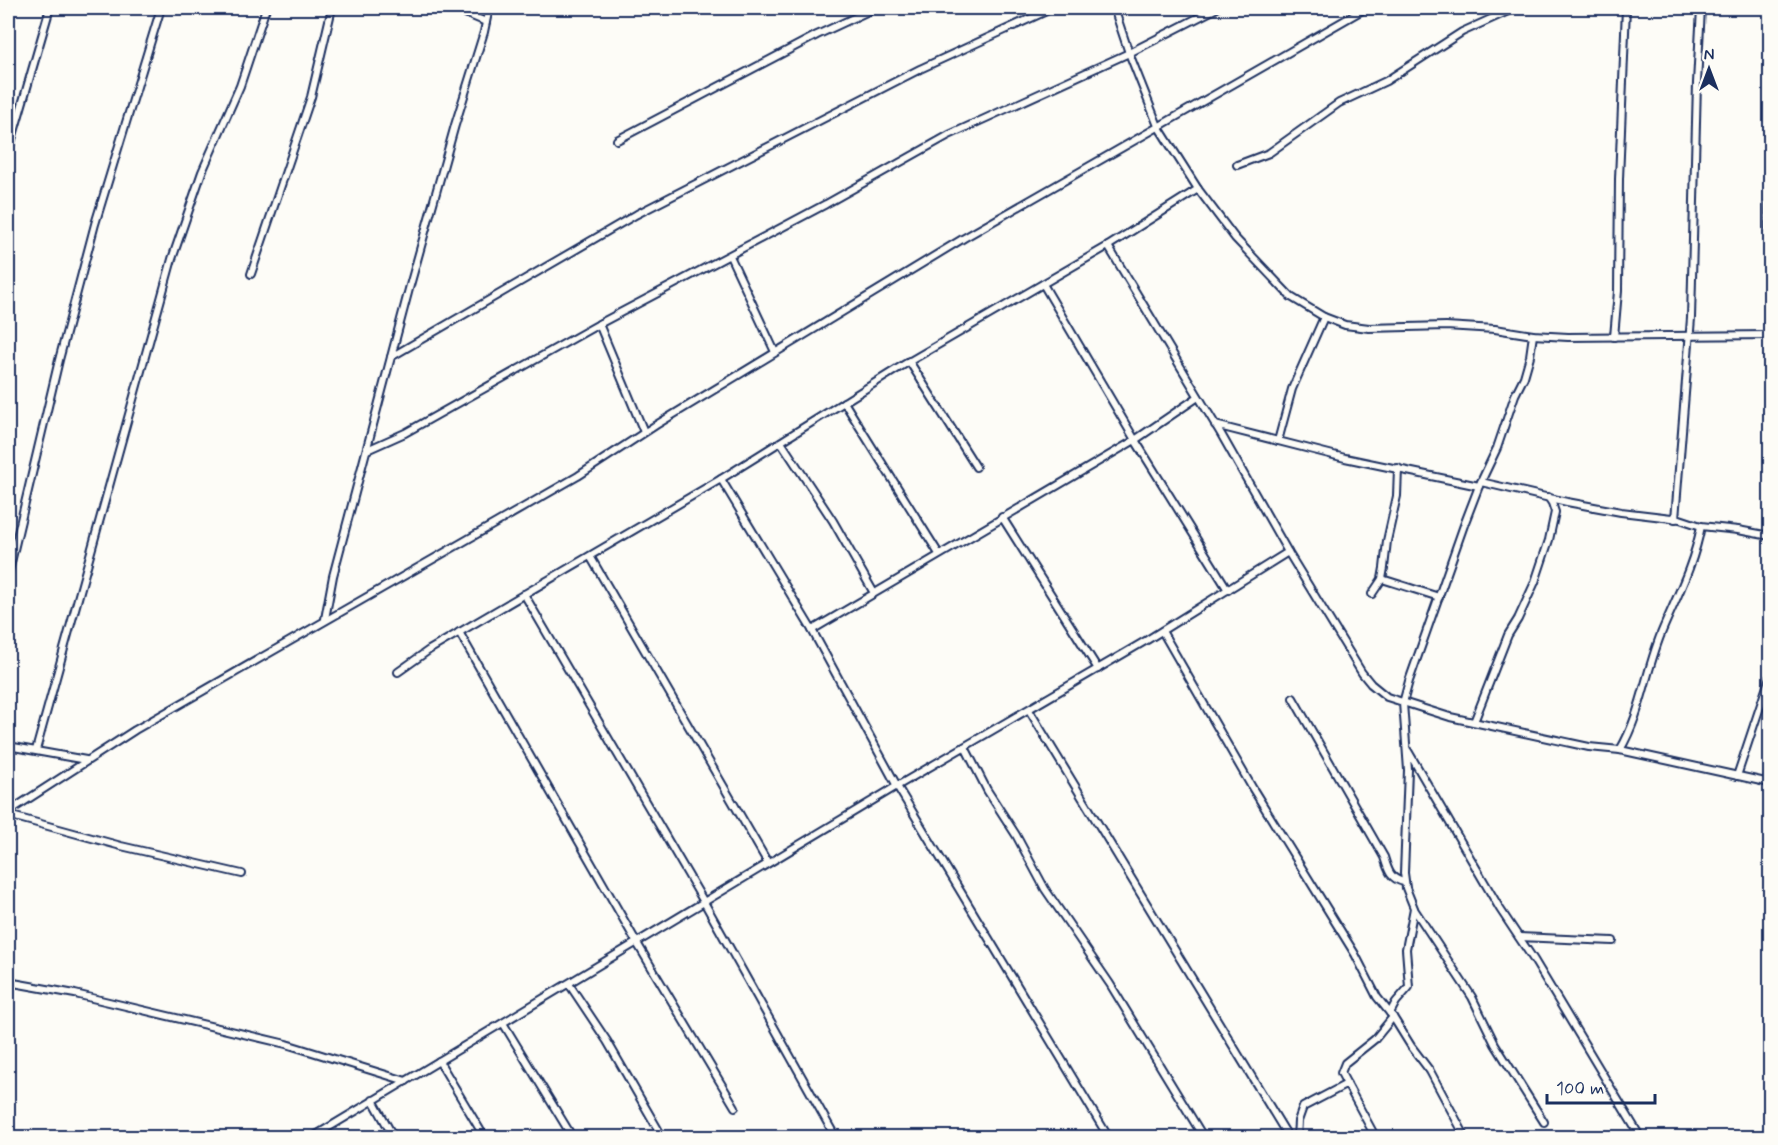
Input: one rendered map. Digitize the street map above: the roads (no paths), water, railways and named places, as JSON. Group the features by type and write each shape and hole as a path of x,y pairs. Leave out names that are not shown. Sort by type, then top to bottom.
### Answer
{"street":[{"path":"8,153 50,8"},
{"path":"8,575 56,371 95,224 161,8"},
{"path":"36,750 172,260 202,172 240,86 266,8"},
{"path":"251,274 311,97 332,8"},
{"path":"453,8 486,22"},
{"path":"325,619 329,591 391,357 489,8"},
{"path":"617,140 817,35 875,8"},
{"path":"391,357 637,214 817,124 920,69 1053,8"},
{"path":"1114,8 1158,126 1198,189 1235,238 1292,297 1324,317 1345,325 1369,328 1446,326 1568,337 1690,337 1770,335 1770,310"},
{"path":"367,450 405,433 599,324 949,135 1129,53 1216,8"},
{"path":"8,813 87,760 325,619 578,476 645,432 964,238 1366,8"},
{"path":"1237,165 1269,153 1339,103 1386,81 1462,32 1515,8"},
{"path":"1614,337 1618,291 1619,179 1626,8"},
{"path":"1674,519 1690,337 1701,8"},
{"path":"1770,139 1770,244"},
{"path":"599,324 776,233 853,189"},
{"path":"398,672 429,650 721,479 909,361 1108,246 1198,189"},
{"path":"1108,246 1288,552 1362,673 1377,691 1403,703 1450,717 1590,747 1620,750 1770,783"},
{"path":"730,256 775,352"},
{"path":"1043,284 1135,440 1228,590"},
{"path":"1278,441 1292,389 1324,317"},
{"path":"599,324 645,432"},
{"path":"1533,335 1524,377 1515,395 1497,448 1480,484 1403,703 1408,770 1404,882 1414,908 1472,997 1495,1044 1544,1122"},
{"path":"909,361 976,467"},
{"path":"812,630 1135,440 1198,397"},
{"path":"844,402 939,554"},
{"path":"1215,425 1345,458 1621,512 1770,536"},
{"path":"781,442 833,521 874,593"},
{"path":"1372,594 1382,579 1397,496 1398,468"},
{"path":"721,479 812,630 897,786 1109,1137"},
{"path":"1474,722 1508,635 1535,582 1549,540 1555,512 1547,497"},
{"path":"1002,517 1098,669"},
{"path":"1620,750 1633,723 1663,630 1680,594 1701,526"},
{"path":"311,1137 897,786 1162,631 1288,552"},
{"path":"590,556 768,863"},
{"path":"1382,579 1439,597"},
{"path":"524,594 704,902 836,1137"},
{"path":"1162,631 1253,789 1355,954 1377,997 1430,1071 1466,1137"},
{"path":"459,632 637,942 735,1107"},
{"path":"1737,776 1770,677"},
{"path":"1293,698 1384,857 1391,876 1404,882"},
{"path":"1029,710 1289,1137"},
{"path":"8,746 87,760"},
{"path":"965,747 987,790 1016,835 1045,889 1110,984 1204,1137"},
{"path":"1406,748 1641,1137"},
{"path":"8,813 121,846 242,874"},
{"path":"1376,1137 1341,1072 1345,1063 1375,1040 1392,1015 1396,1002 1409,987 1406,949 1414,908"},
{"path":"1519,937 1613,941"},
{"path":"8,982 75,994 286,1044 406,1081"},
{"path":"569,984 607,1041 663,1137"},
{"path":"503,1023 573,1137"},
{"path":"440,1061 485,1137"},
{"path":"1297,1137 1298,1121 1304,1107 1347,1084"},
{"path":"373,1100 394,1137"}]}
